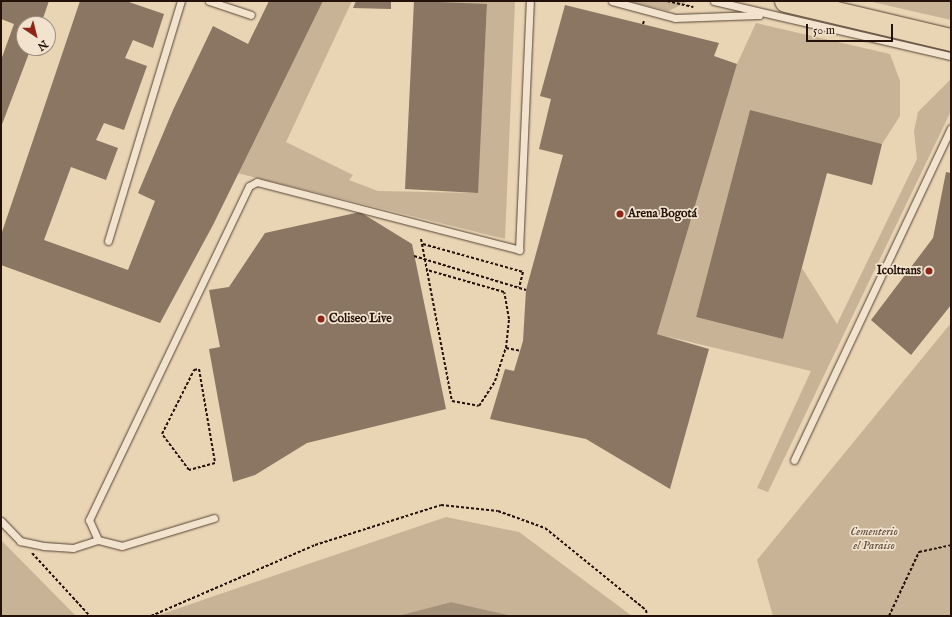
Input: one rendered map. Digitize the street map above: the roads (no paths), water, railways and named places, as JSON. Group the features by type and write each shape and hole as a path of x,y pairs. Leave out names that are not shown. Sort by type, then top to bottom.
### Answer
{"highway":[{"path":"786,1 951,40"},
{"path":"908,30 918,25 951,32"}],"lane":[{"path":"108,241 181,1"},
{"path":"209,1 251,15"},
{"path":"98,540 89,520 94,506 249,186 256,182 519,250 530,1"},
{"path":"612,1 675,18 768,15"},
{"path":"714,1 768,15 951,56"},
{"path":"794,460 951,128"},
{"path":"1,521 20,541 73,548 98,540 122,546 214,518"}],"place":[{"name":"Arena Bogotá","path":"620,214"},
{"name":"Icoltrans","path":"929,271"},
{"name":"Coliseo Live","path":"321,319"}],"park label":[{"name":"Cementerio el Paraiso","path":"874,539"}]}
